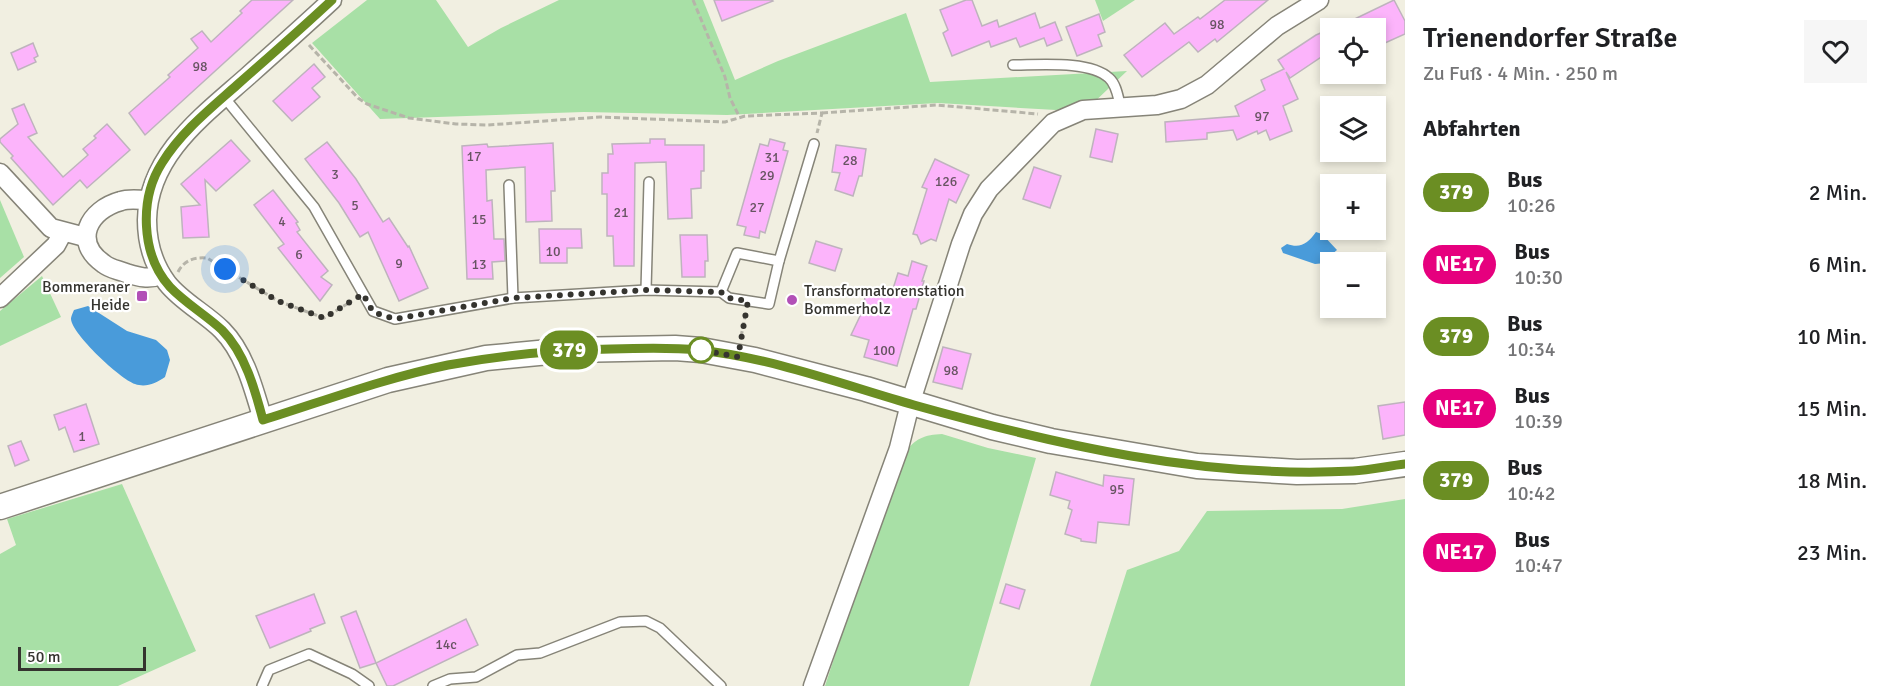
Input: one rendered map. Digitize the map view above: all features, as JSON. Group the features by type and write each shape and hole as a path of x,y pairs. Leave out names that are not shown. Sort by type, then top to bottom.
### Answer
{"main road":[{"path":"0,507 388,380 445,366 541,351 633,348 692,350 738,357 866,389 910,404 1051,441 1197,466 1297,472 1356,471 1405,464"}],"street":[{"path":"263,420 236,348 221,330 194,309 165,280 155,266 147,227 148,200 161,164 183,134 332,0"},
{"path":"813,686 898,448 961,244 973,214 990,189 1053,123 1083,110 1163,104 1193,94 1207,85 1277,26 1319,0"},
{"path":"0,173 51,228 86,237"},
{"path":"148,200 123,200 113,203 93,215 86,228 86,237 92,253 105,265 139,277 165,280"},
{"path":"0,298 56,245 63,232"}],"lane":[{"path":"1013,65 1072,66 1108,76 1115,86 1120,108"},
{"path":"224,97 314,207 373,312 395,319 513,298 646,290 721,292 729,298 769,304 779,261 814,144"},
{"path":"646,290 649,182"},
{"path":"509,184 513,298"},
{"path":"721,292 736,253 779,261"},
{"path":"433,686 450,679 476,676 517,655 540,653 620,622 646,621 660,628 721,686"},
{"path":"262,686 269,670 309,654 352,674 369,686"}],"path":[{"path":"693,0 739,116"},
{"path":"298,31 358,98 367,104 409,118 456,124 488,125 600,117 725,122 739,116 937,105 1046,114 1053,123"},
{"path":"814,144 822,113"},
{"path":"165,280 196,257 207,258 278,301 324,318 363,294"},
{"path":"738,357 748,301"}],"green space":[{"path":"367,0 436,0 468,47 559,0 703,0 735,80 778,61 906,13 930,82 1127,71 1089,107 1056,110 938,103 727,115 584,112 380,119 312,43"},
{"path":"1095,0 1135,0 1103,21"},
{"path":"0,200 24,257 0,278"},
{"path":"42,276 61,317 0,346 0,311"},
{"path":"942,434 988,448 1036,458 969,686 825,686 866,561 905,454 912,444 921,438"},
{"path":"122,484 196,651 118,686 0,686 0,554 16,545 7,519"},
{"path":"1405,499 1405,686 1090,686 1127,570 1179,551 1207,511 1342,509"}],"water":[{"path":"1316,232 1320,233 1320,240 1328,240 1337,250 1320,252 1320,264 1315,264 1283,253 1281,248 1287,244 1296,246 1310,239"},
{"path":"88,306 127,331 156,340 167,350 170,360 165,377 151,384 139,385 108,365 73,326 71,319 74,310"}],"building":[{"path":"252,0 293,0 145,135 129,113 170,77 168,75 198,48 191,39 202,31 211,42 242,13 240,11"},
{"path":"714,0 772,0 773,1 722,21"},
{"path":"972,0 982,26 997,20 999,27 1035,13 1040,28 1055,22 1062,40 1047,46 1044,38 1020,47 1016,38 991,47 989,41 952,56 943,33 948,30 940,10"},
{"path":"1225,0 1268,0 1217,42 1215,39 1198,52 1189,42 1142,77 1124,55 1165,23 1174,34 1198,17 1200,19"},
{"path":"1394,0 1405,21 1405,34 1386,43 1386,18 1357,18"},
{"path":"1099,14 1105,32 1098,35 1102,46 1077,56 1066,27"},
{"path":"1320,33 1320,58 1290,78 1286,72 1298,99 1283,106 1292,131 1270,140 1266,130 1258,134 1257,131 1237,140 1233,130 1207,133 1207,139 1166,142 1165,122 1239,116 1235,106 1265,90 1261,80 1284,69 1278,60"},
{"path":"33,43 38,56 34,58 36,62 18,70 11,53"},
{"path":"314,64 325,77 312,88 320,97 292,121 273,101"},
{"path":"24,104 37,133 28,137 63,177 88,155 83,149 107,124 130,150 87,188 80,180 53,205 11,158 13,156 0,142 0,139 18,124 12,109"},
{"path":"1096,129 1118,134 1112,162 1090,157"},
{"path":"650,139 665,139 665,145 704,145 704,171 701,171 701,188 691,189 692,218 668,219 666,162 635,163 634,266 614,266 613,236 607,236 607,194 602,194 602,173 608,173 608,154 613,154 612,144 650,143"},
{"path":"770,139 785,143 783,150 788,151 765,233 760,231 759,238 744,235 746,227 737,225 760,144 768,146"},
{"path":"231,140 250,161 216,191 205,180 209,237 183,238 181,207 200,205 181,184"},
{"path":"327,142 356,179 383,222 389,218 409,246 428,288 399,301 368,232 360,237 339,203 305,159"},
{"path":"553,143 555,191 551,191 552,221 526,222 525,167 486,170 487,201 492,200 494,239 504,239 505,261 492,262 493,279 467,279 462,146 487,144 488,147"},
{"path":"836,145 866,149 862,176 859,176 853,196 835,190 840,173 832,172"},
{"path":"935,159 969,175 956,203 949,199 936,241 931,239 921,244 917,235 913,234 927,189 922,187"},
{"path":"1034,167 1061,176 1050,208 1023,199"},
{"path":"273,190 298,222 296,223 300,230 297,232 328,271 321,277 332,285 320,301 278,248 284,244 254,205"},
{"path":"539,229 581,229 582,248 567,248 567,263 540,263"},
{"path":"680,235 707,235 708,261 705,261 705,277 682,277"},
{"path":"816,241 842,249 835,271 809,263"},
{"path":"912,261 927,266 916,309 913,309 897,366 864,357 869,340 851,335 862,312 867,288 891,295 898,273 908,276"},
{"path":"943,347 971,354 962,389 933,382"},
{"path":"1405,402 1405,435 1383,439 1378,406"},
{"path":"86,404 99,444 74,452 65,427 59,430 54,415"},
{"path":"21,441 29,460 15,466 8,446"},
{"path":"1056,472 1103,486 1104,475 1134,479 1129,525 1098,522 1096,543 1081,541 1081,539 1065,534 1072,510 1068,508 1070,501 1050,495"},
{"path":"1006,584 1025,590 1019,609 1000,603"},
{"path":"314,594 325,623 270,648 256,616"},
{"path":"356,611 376,663 360,668 341,617"},
{"path":"466,619 478,645 393,686 387,686 376,663"}],"bus line":[{"name":"379","path":"332,0 183,134 161,164 148,200 147,227 155,266 170,286 221,330 236,348 263,420 388,380 486,358 541,351 675,348 701,350 755,360 866,389 992,427 1051,441 1159,461 1233,469 1297,472 1356,471 1405,464"}],"place":[{"name":"Bommeraner Heide","path":"142,296"},
{"name":"Transformatorenstation Bommerholz","path":"792,300"}],"route":[{"path":"225,269 278,301 324,318 363,294 373,312 395,319 513,298 646,290 721,292 729,298 748,301 738,357 701,350"}]}
